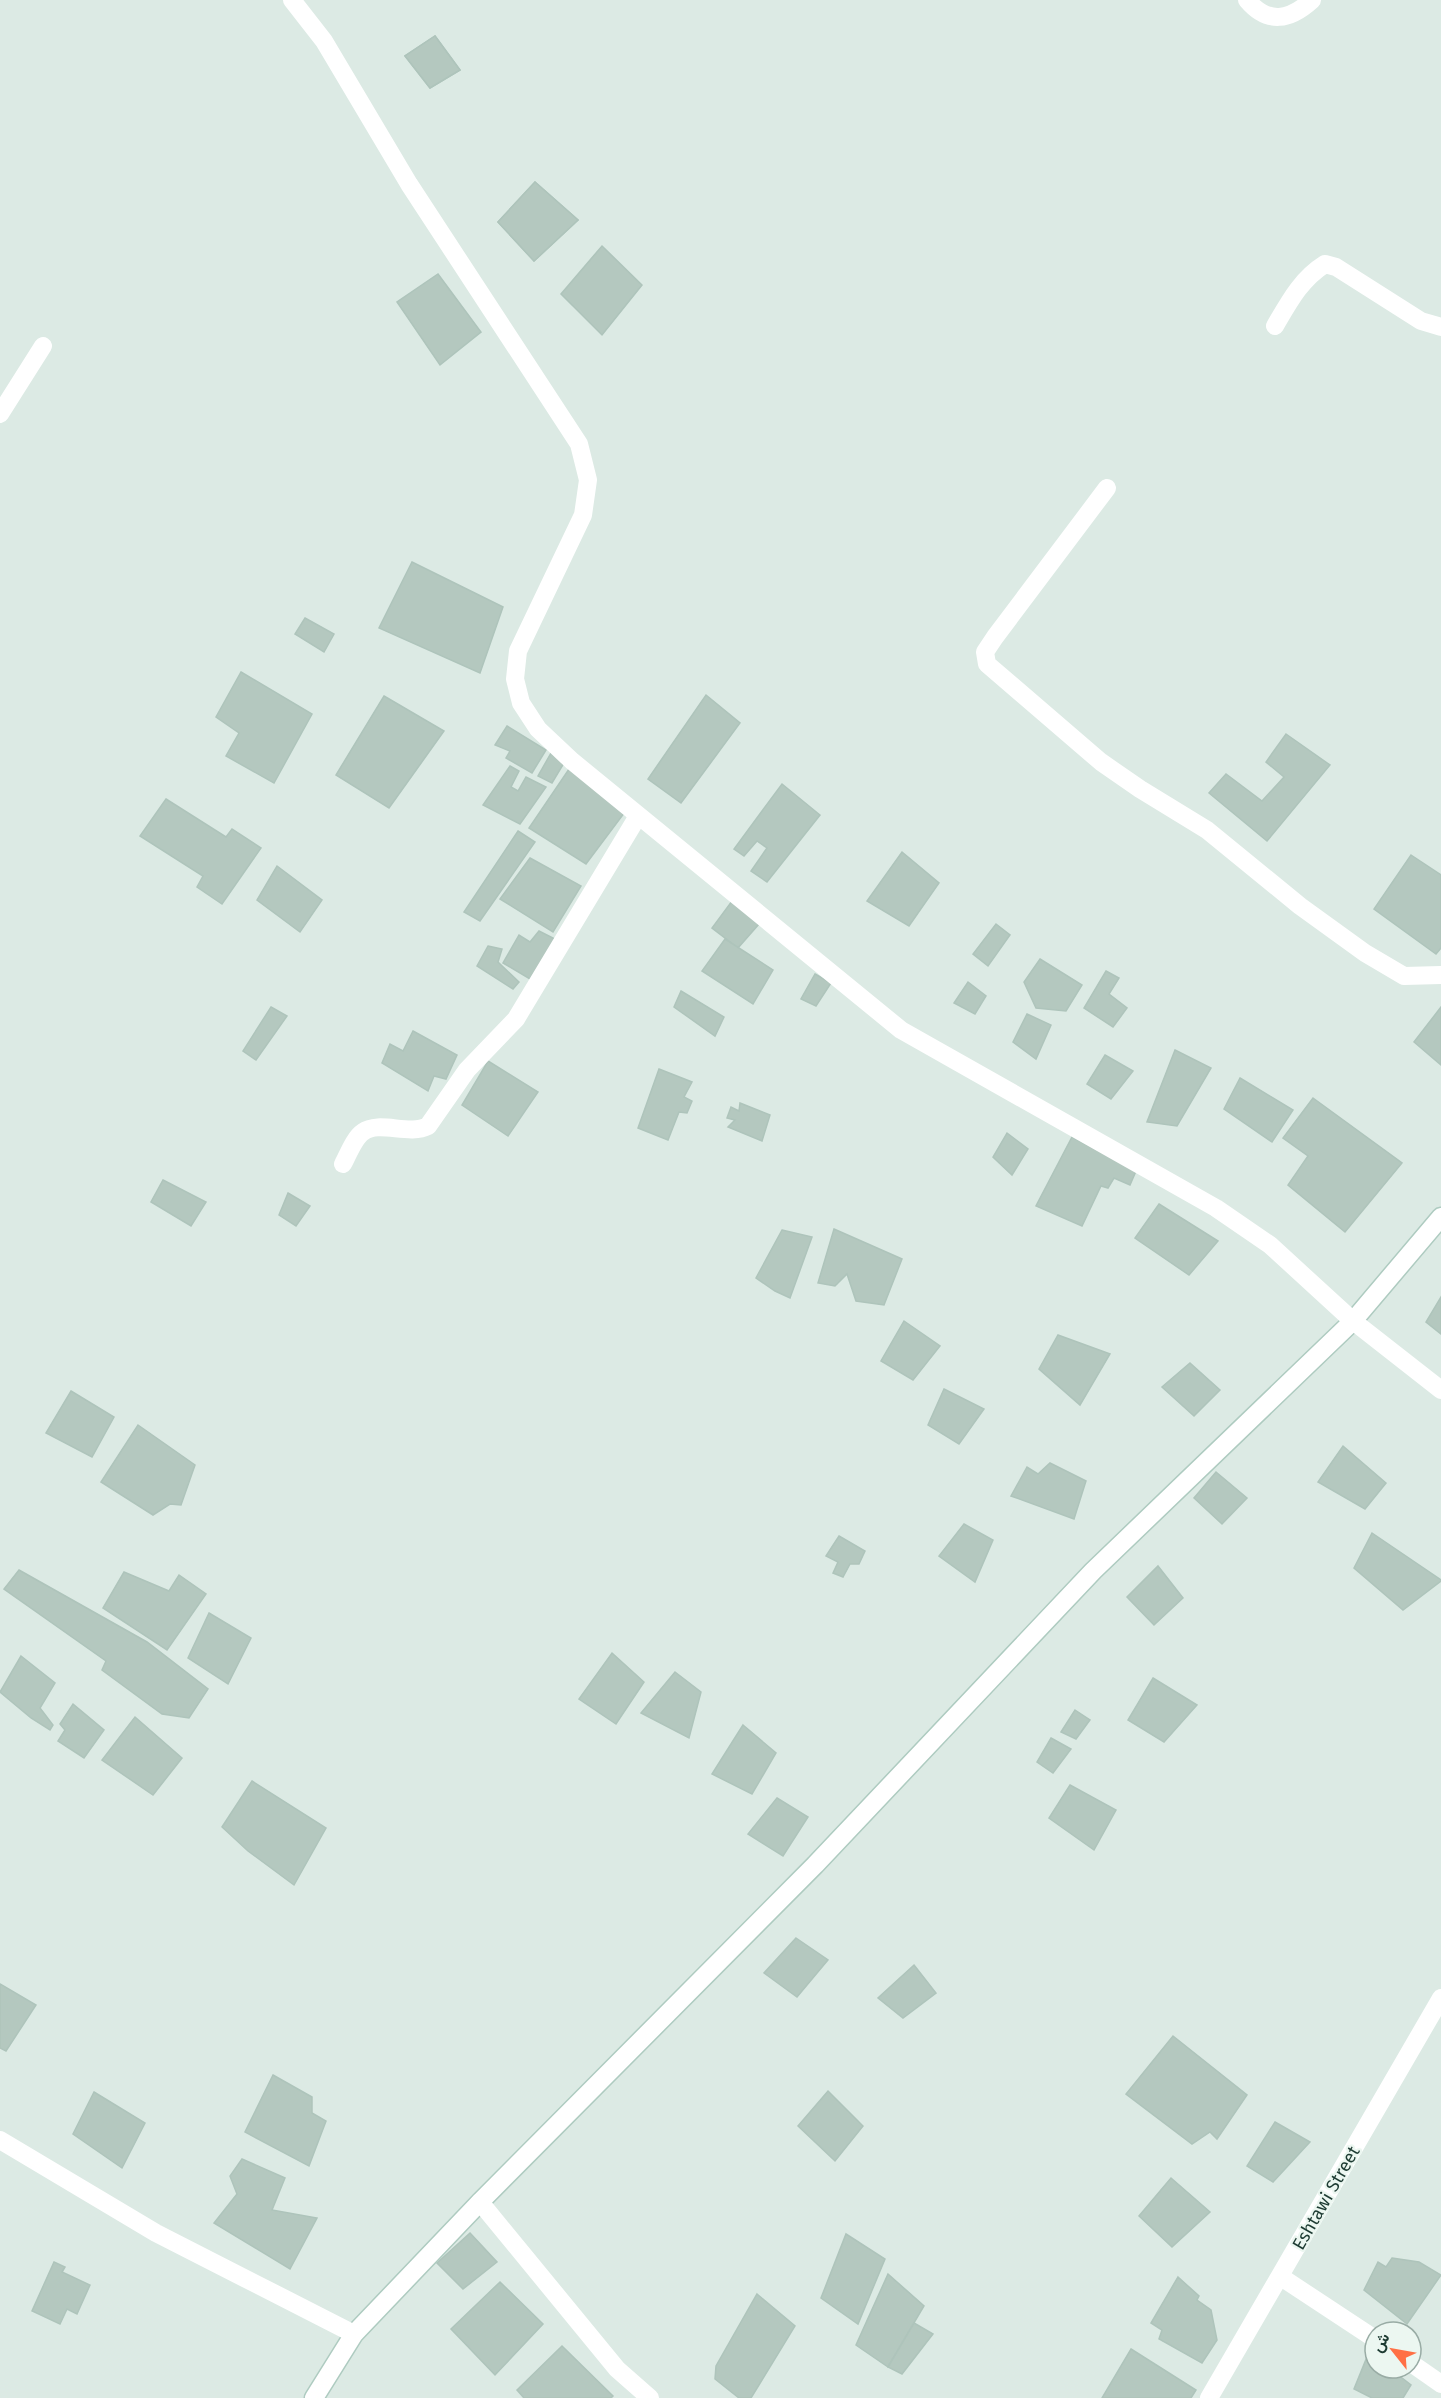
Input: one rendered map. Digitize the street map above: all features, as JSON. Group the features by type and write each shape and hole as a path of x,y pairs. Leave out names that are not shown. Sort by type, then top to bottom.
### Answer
{"street":[{"path":"292,0 324,41 409,184 579,444 588,480 583,515 518,651 515,679 521,703 538,729 572,761 638,816 901,1030 1216,1208 1270,1245 1353,1321 1441,1390"},
{"path":"1247,0 1267,16 1289,16 1312,0"},
{"path":"1275,326 1298,287 1312,272 1325,264 1336,267 1421,321 1441,327"},
{"path":"0,414 43,346"},
{"path":"1107,488 995,637 985,652 987,664 1101,762 1207,830 1300,906 1365,953 1404,976 1441,975"},
{"path":"343,1164 362,1133 370,1128 419,1131 428,1126 467,1070 516,1019 638,816"},
{"path":"314,2398 354,2334 480,2202 815,1865 1093,1571 1353,1321 1441,1217"},
{"name":"Eshtawi Street","path":"1209,2398 1441,1998"},
{"path":"0,2140 156,2233 354,2334"},
{"path":"480,2202 616,2368 650,2398"},
{"path":"1281,2277 1363,2331"},
{"path":"1423,2372 1441,2385"}],"building":[{"path":"435,36 460,70 430,88 405,56"},
{"path":"435,36 460,70 430,88 405,56"},
{"path":"535,182 578,220 534,261 498,222"},
{"path":"535,182 578,220 534,261 498,222"},
{"path":"602,246 642,285 602,335 561,294"},
{"path":"438,274 481,332 440,365 397,302"},
{"path":"412,562 503,607 480,673 379,628"},
{"path":"305,618 334,634 324,652 295,634"},
{"path":"241,672 312,714 274,783 226,756 239,733 216,717"},
{"path":"706,695 740,723 681,803 648,779"},
{"path":"384,696 444,731 389,808 336,775"},
{"path":"507,726 546,750 532,773 506,758 510,751 495,745"},
{"path":"1286,734 1330,765 1267,841 1209,793 1226,774 1262,801 1284,777 1266,762"},
{"path":"551,753 564,763 552,783 538,776"},
{"path":"510,766 519,771 511,787 518,791 526,777 546,787 520,824 483,805"},
{"path":"569,769 625,812 586,864 529,828"},
{"path":"782,784 820,815 767,882 751,871 767,848 757,841 744,856 734,849"},
{"path":"166,799 226,837 232,829 261,848 222,904 197,887 203,876 140,836"},
{"path":"518,831 535,842 480,921 464,912"},
{"path":"902,852 939,883 909,926 867,901"},
{"path":"1411,855 1441,875 1441,948 1436,954 1374,909"},
{"path":"530,858 581,886 553,932 500,899"},
{"path":"277,866 322,900 300,932 257,900"},
{"path":"732,901 759,924 738,948 712,928"},
{"path":"996,924 1010,935 988,966 973,954"},
{"path":"539,931 555,939 530,979 503,963 519,935 530,942"},
{"path":"725,939 773,970 753,1004 702,971"},
{"path":"488,946 502,949 498,962 519,982 513,989 477,966"},
{"path":"1040,959 1082,985 1066,1011 1036,1008 1024,982"},
{"path":"1106,971 1119,978 1109,994 1127,1008 1113,1027 1084,1008"},
{"path":"815,974 831,983 816,1006 801,999"},
{"path":"968,982 986,996 975,1014 954,1003"},
{"path":"681,991 724,1017 715,1036 674,1007"},
{"path":"271,1007 287,1016 256,1060 243,1051"},
{"path":"1441,1007 1441,1065 1414,1042"},
{"path":"1027,1014 1051,1025 1036,1059 1013,1042"},
{"path":"413,1031 457,1055 446,1079 434,1076 428,1091 382,1063 390,1044 403,1051"},
{"path":"1175,1050 1211,1068 1177,1126 1147,1122"},
{"path":"1105,1055 1133,1071 1111,1099 1087,1084"},
{"path":"488,1061 538,1092 508,1136 462,1105"},
{"path":"659,1069 692,1082 684,1097 692,1101 687,1113 679,1112 668,1140 638,1128"},
{"path":"1240,1078 1293,1110 1272,1142 1224,1109"},
{"path":"1313,1098 1402,1163 1345,1232 1288,1185 1308,1156 1283,1138"},
{"path":"740,1103 770,1115 762,1141 728,1127 735,1120 727,1118 731,1107 739,1111"},
{"path":"1007,1133 1028,1149 1012,1175 993,1157"},
{"path":"1072,1137 1136,1171 1130,1185 1114,1178 1108,1188 1101,1186 1082,1226 1036,1206"},
{"path":"163,1180 206,1202 191,1226 151,1202"},
{"path":"288,1193 310,1206 296,1226 279,1215"},
{"path":"1159,1204 1218,1241 1189,1275 1135,1238"},
{"path":"834,1229 902,1259 884,1305 856,1301 847,1274 835,1286 818,1283"},
{"path":"782,1230 812,1237 790,1298 756,1278"},
{"path":"1441,1297 1441,1334 1426,1322"},
{"path":"904,1321 940,1346 913,1380 881,1361"},
{"path":"1058,1335 1110,1354 1080,1405 1039,1369"},
{"path":"1190,1363 1220,1390 1194,1416 1162,1387"},
{"path":"944,1389 984,1409 959,1444 928,1425"},
{"path":"71,1391 114,1417 92,1457 46,1433"},
{"path":"138,1425 195,1465 181,1505 170,1504 153,1515 101,1482"},
{"path":"1343,1446 1386,1483 1365,1509 1318,1482"},
{"path":"1050,1463 1086,1481 1074,1519 1011,1496 1027,1467 1038,1474"},
{"path":"1216,1472 1247,1498 1222,1524 1194,1498"},
{"path":"964,1524 993,1540 975,1582 939,1556"},
{"path":"1372,1533 1441,1581 1403,1610 1354,1568"},
{"path":"839,1536 865,1551 859,1564 850,1564 843,1577 833,1573 838,1562 826,1556"},
{"path":"1158,1566 1183,1598 1154,1625 1127,1597"},
{"path":"19,1570 147,1642 208,1689 189,1718 162,1714 102,1670 106,1661 4,1589"},
{"path":"124,1572 169,1591 179,1575 206,1594 167,1650 103,1608"},
{"path":"209,1613 251,1638 228,1684 188,1658"},
{"path":"612,1653 644,1682 616,1724 579,1699"},
{"path":"21,1656 55,1683 40,1708 53,1725 50,1730 31,1718 0,1692"},
{"path":"675,1672 701,1692 689,1738 641,1713"},
{"path":"1153,1678 1197,1705 1164,1742 1128,1720"},
{"path":"73,1704 104,1730 84,1758 58,1741 65,1730 60,1724"},
{"path":"1075,1710 1090,1720 1076,1739 1061,1732"},
{"path":"135,1717 182,1758 153,1795 102,1760"},
{"path":"743,1725 776,1753 752,1794 712,1774"},
{"path":"1051,1738 1071,1749 1053,1773 1037,1762"},
{"path":"252,1781 326,1828 294,1885 248,1851 222,1827"},
{"path":"1070,1785 1116,1810 1094,1850 1049,1818"},
{"path":"777,1798 808,1817 783,1856 748,1834"},
{"path":"796,1938 828,1960 797,1997 764,1973"},
{"path":"914,1965 936,1993 903,2018 878,1998"},
{"path":"0,1984 36,2005 6,2051 0,2048"},
{"path":"1173,2036 1247,2095 1217,2139 1210,2132 1192,2144 1126,2094"},
{"path":"273,2075 312,2097 312,2113 326,2121 309,2166 245,2132"},
{"path":"828,2091 863,2126 835,2161 798,2126"},
{"path":"94,2092 145,2123 122,2168 73,2134"},
{"path":"1275,2122 1310,2142 1273,2182 1247,2166"},
{"path":"242,2159 285,2178 272,2210 317,2218 290,2269 214,2223 237,2194 230,2176"},
{"path":"1171,2178 1210,2212 1172,2247 1139,2216"},
{"path":"470,2233 497,2262 463,2289 437,2263"},
{"path":"846,2234 885,2259 858,2324 821,2298"},
{"path":"1392,2258 1419,2262 1441,2275 1410,2320 1402,2320 1364,2290 1378,2262 1386,2267"},
{"path":"54,2262 65,2267 62,2272 90,2285 77,2314 67,2309 60,2324 32,2311"},
{"path":"888,2274 924,2306 888,2367 856,2345"},
{"path":"1178,2277 1199,2296 1197,2300 1211,2310 1217,2340 1202,2363 1159,2339 1162,2330 1151,2323"},
{"path":"500,2282 543,2324 495,2375 451,2329"},
{"path":"757,2294 795,2326 751,2398 739,2398 715,2379 716,2366"},
{"path":"914,2323 933,2334 902,2374 888,2367"},
{"path":"562,2346 613,2396 611,2398 524,2398 517,2390"},
{"path":"1131,2349 1196,2390 1191,2398 1102,2398"},
{"path":"1363,2367 1363,2380 1405,2380 1411,2385 1403,2398 1372,2398 1354,2389"}]}
